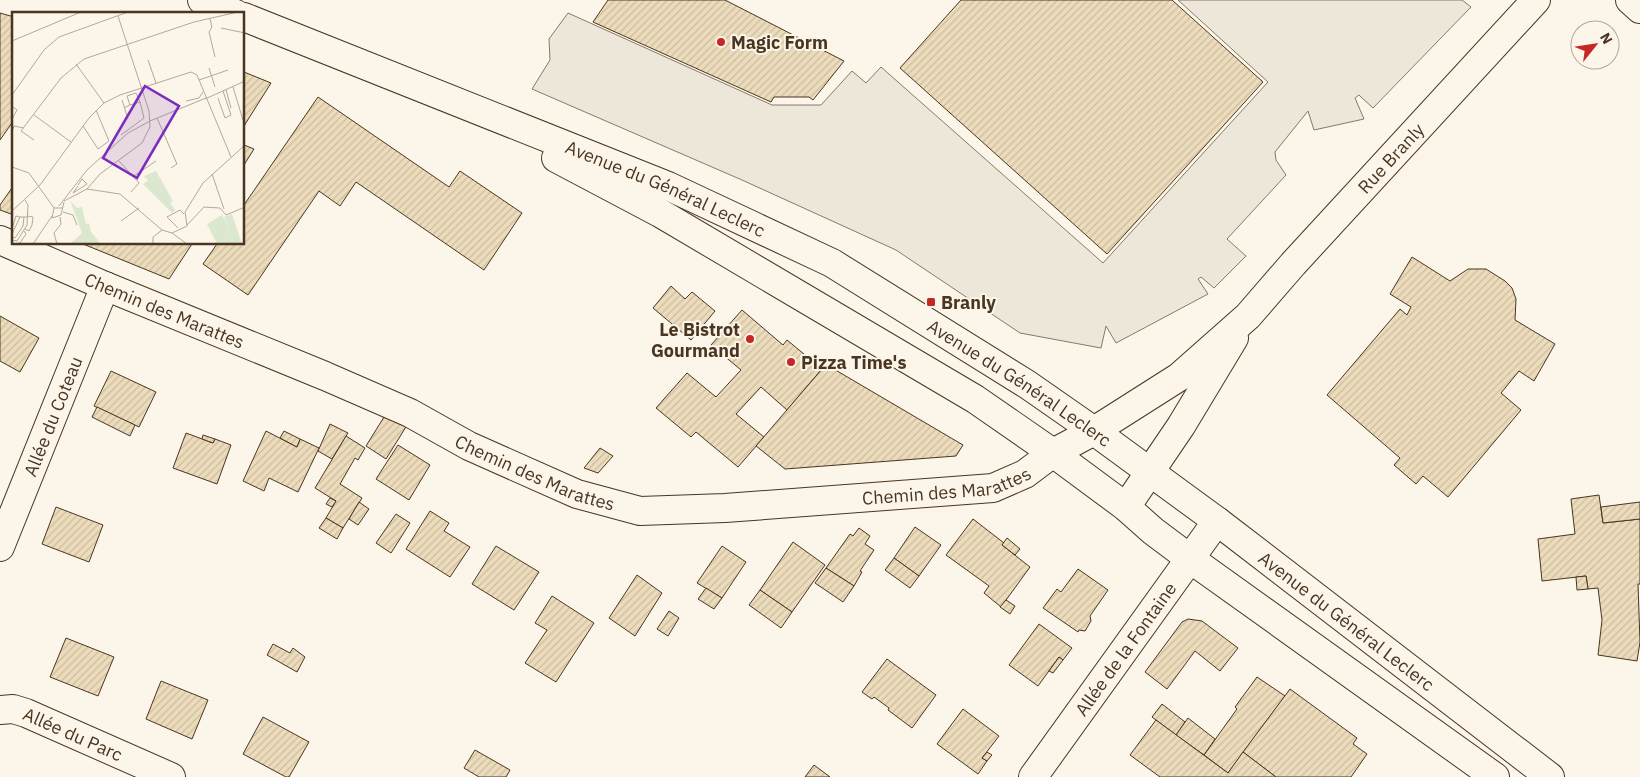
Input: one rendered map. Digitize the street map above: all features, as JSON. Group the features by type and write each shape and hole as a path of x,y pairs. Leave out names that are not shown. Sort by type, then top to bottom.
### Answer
{"main road":[{"path":"202,0 231,12"},
{"name":"Rue Branly","path":"1094,431 1178,377 1248,316 1293,264 1536,0"},
{"path":"1630,0 1640,10"},
{"name":"Avenue du Général Leclerc","path":"245,17 668,186 832,263 1028,385 1094,431 1217,521 1550,777"},
{"name":"Avenue du Général Leclerc","path":"429,91 660,212 974,399 1053,453 1126,507 1153,531 1189,558 1495,777"},
{"name":"Chemin des Marattes","path":"0,240 105,286 410,413 469,446 577,494 640,511 725,508 993,488 1025,474 1053,453 1094,431"},
{"name":"Allée du Coteau","path":"0,546 105,286"},
{"name":"Rue Branly","path":"1126,507 1149,471 1182,426 1248,316"},
{"name":"Allée de la Fontaine","path":"1033,777 1217,521"},
{"name":"Allée du Parc","path":"0,710 13,709 26,713 171,777"}],"shaded area":[{"path":"1178,0 1462,0 1471,7 1373,108 1359,95 1355,98 1364,119 1314,130 1308,111 1275,152 1276,160 1286,175 1227,239 1246,256 1214,288 1201,277 1198,279 1208,294 1116,343 1106,326 1101,348 1020,333 896,250 742,180 532,89 550,60 549,39 568,13 772,105 821,105 852,71 866,83 881,67 1103,263 1268,82"}],"building":[{"name":"Magic Form","path":"608,0 725,0 844,61 813,100 809,97 774,97 771,102 593,22"},
{"path":"961,0 1172,0 1263,82 1107,254 900,68"},
{"path":"0,13 12,16 12,123 0,140"},
{"path":"245,72 271,83 245,124"},
{"path":"318,97 449,187 460,171 522,213 484,270 356,182 340,206 319,191 248,295 203,264 216,245 245,245 245,204"},
{"path":"245,145 254,149 245,163"},
{"path":"12,188 12,214 0,210 0,205"},
{"path":"85,245 191,245 169,279"},
{"path":"1412,257 1450,281 1468,269 1486,269 1505,281 1512,288 1516,299 1515,320 1555,344 1534,381 1519,371 1501,393 1521,410 1448,497 1423,476 1416,484 1394,465 1400,458 1327,395 1400,309 1407,315 1411,307 1390,294"},
{"path":"671,286 685,299 692,292 715,311 691,340 653,308"},
{"path":"742,310 783,345 787,340 822,369 787,410 761,387 736,414 764,437 738,467 696,432 691,437 656,408 687,373 716,397 741,370 711,345"},
{"path":"0,316 39,338 20,372 0,361"},
{"path":"827,365 963,445 956,456 785,469 756,446"},
{"path":"111,371 156,392 139,427 94,406"},
{"path":"97,407 135,425 130,436 92,417"},
{"path":"389,409 409,422 386,459 366,446"},
{"path":"330,424 348,433 332,459 318,451"},
{"path":"266,431 297,447 300,439 319,448 298,492 269,478 264,491 243,481"},
{"path":"284,431 300,439 297,447 280,438"},
{"path":"186,433 213,443 215,439 231,445 217,484 173,468"},
{"path":"203,435 215,439 213,443 202,439"},
{"path":"346,436 365,448 358,460 355,458 340,484 362,498 343,528 326,518 336,501 315,488"},
{"path":"398,445 430,465 409,500 376,479"},
{"path":"600,448 613,456 598,473 584,468"},
{"path":"1599,495 1603,523 1640,519 1640,584 1638,584 1640,642 1637,661 1598,655 1602,620 1598,588 1588,589 1586,576 1542,581 1538,539 1575,534 1571,499"},
{"path":"330,498 336,501 332,507 326,504"},
{"path":"359,502 369,509 358,525 349,519"},
{"path":"1640,502 1640,519 1603,523 1601,507"},
{"path":"56,507 103,525 89,562 42,544"},
{"path":"430,511 449,523 444,531 470,547 450,577 406,549"},
{"path":"396,514 410,523 391,553 376,543"},
{"path":"326,518 343,528 337,539 319,528"},
{"path":"973,519 1004,543 1002,545 1030,567 1001,607 984,593 989,586 946,555"},
{"path":"915,527 941,545 919,576 894,558"},
{"path":"859,528 870,536 865,544 874,550 860,571 862,572 854,586 826,568 850,534 853,536"},
{"path":"1007,538 1020,549 1015,555 1002,545"},
{"path":"793,542 825,565 792,612 760,590"},
{"path":"496,546 539,572 514,610 472,584"},
{"path":"722,546 746,562 722,598 697,583"},
{"path":"894,558 919,576 910,588 885,570"},
{"path":"826,568 854,586 843,602 815,583"},
{"path":"1078,569 1108,590 1090,616 1091,621 1085,631 1079,630 1078,632 1043,608 1057,589 1061,592"},
{"path":"637,575 662,593 635,636 609,618"},
{"path":"1586,576 1588,589 1577,590 1576,577"},
{"path":"706,588 722,598 714,609 698,599"},
{"path":"760,590 792,612 781,628 749,605"},
{"path":"552,596 594,623 556,682 525,663 547,630 535,623"},
{"path":"1006,600 1015,606 1010,614 1000,607"},
{"path":"669,611 679,618 668,636 657,629"},
{"path":"1188,619 1202,621 1238,648 1220,671 1195,651 1167,689 1145,672 1182,622"},
{"path":"1039,624 1072,648 1063,660 1059,657 1038,686 1009,665"},
{"path":"66,638 114,657 98,696 50,677"},
{"path":"273,644 290,653 293,648 305,657 297,672 267,655"},
{"path":"1059,657 1063,660 1053,673 1049,671"},
{"path":"887,659 936,695 912,728 874,697 872,699 862,692"},
{"path":"1257,677 1285,696 1228,773 1204,755"},
{"path":"161,681 208,700 192,739 146,719"},
{"path":"1290,689 1357,738 1353,744 1367,754 1351,777 1276,777 1243,752"},
{"path":"1162,704 1185,722 1176,735 1152,717"},
{"path":"963,709 999,736 982,758 987,761 978,774 937,744"},
{"path":"263,717 309,742 289,777 243,754"},
{"path":"1188,718 1215,739 1204,755 1176,735"},
{"path":"1156,720 1228,773 1243,752 1276,777 1160,777 1130,755"},
{"path":"475,750 510,770 506,777 479,777 464,768"},
{"path":"987,752 992,755 987,761 982,758"},
{"path":"814,765 830,777 805,777"}],"place":[{"name":"Magic Form","path":"721,42"},
{"name":"Branly","path":"931,302"},
{"name":"Le Bistrot Gourmand","path":"750,339"},
{"name":"Pizza Time's","path":"791,362"}]}
